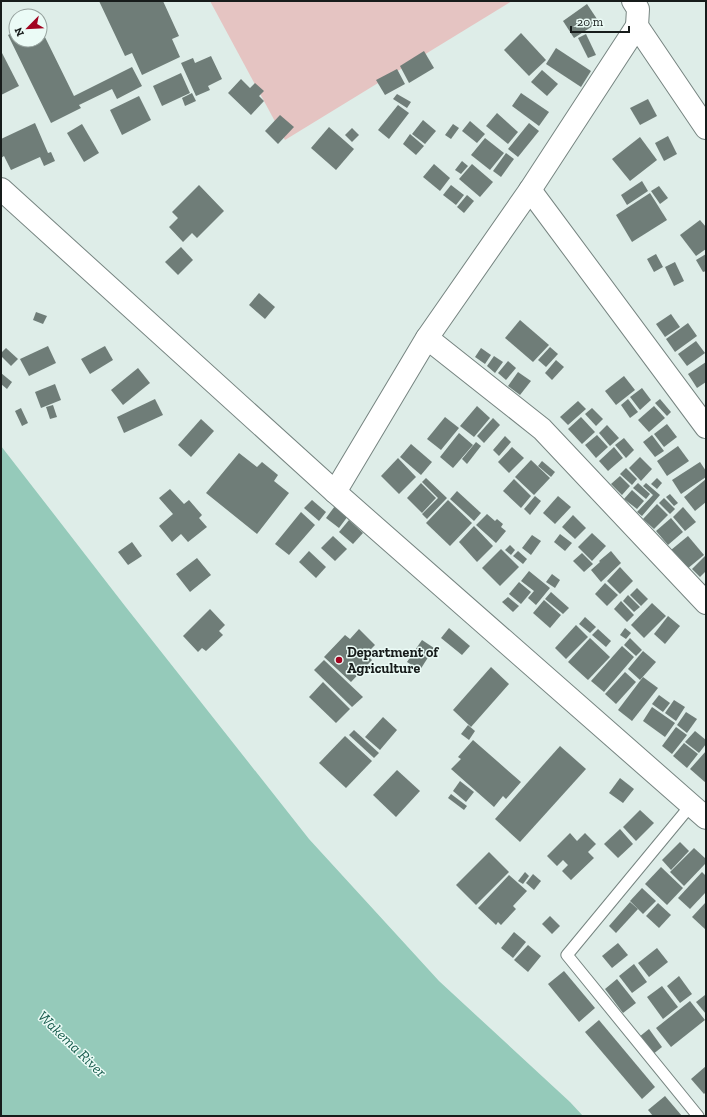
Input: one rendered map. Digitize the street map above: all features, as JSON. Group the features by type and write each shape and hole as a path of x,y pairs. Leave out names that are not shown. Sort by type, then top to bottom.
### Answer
{"street":[{"path":"335,492 427,338 530,190 639,9 706,128"},
{"path":"1,189 335,492 698,811"},
{"path":"530,190 706,427"},
{"path":"427,338 542,429 706,603"}],"lane":[{"path":"698,811 567,955 698,1116"}],"shaded area":[{"path":"210,1 512,1 285,140"}],"water":[{"name":"Wakema River","path":"1,446 309,839 439,981 570,1102 583,1116 1,1116"}],"building":[{"path":"99,1 163,1 179,36 172,39 180,57 142,75 132,53 125,56"},
{"path":"587,4 599,22 574,38 563,21"},
{"path":"521,33 546,60 529,76 504,50"},
{"path":"586,34 596,55 588,58 578,38"},
{"path":"48,43 74,96 132,67 142,86 117,99 112,89 79,105 81,108 51,123 14,48 48,48"},
{"path":"556,48 591,71 581,87 546,64"},
{"path":"1,51 19,86 1,95"},
{"path":"424,51 434,68 409,83 400,66"},
{"path":"211,56 222,79 208,86 210,90 196,96 181,63 193,58 195,63"},
{"path":"397,69 405,84 385,95 376,80"},
{"path":"542,70 558,84 547,96 531,82"},
{"path":"181,73 190,93 162,106 153,86"},
{"path":"241,79 250,88 255,83 264,91 259,96 264,101 251,115 228,93"},
{"path":"192,93 196,101 185,106 182,98"},
{"path":"521,93 549,112 539,126 512,106"},
{"path":"397,94 411,102 407,108 393,99"},
{"path":"139,96 151,120 122,135 110,110"},
{"path":"648,99 657,116 640,125 630,108"},
{"path":"398,105 409,113 389,139 378,130"},
{"path":"497,113 518,132 508,144 486,126"},
{"path":"280,115 294,127 278,144 265,131"},
{"path":"423,120 436,131 425,144 412,134"},
{"path":"470,121 485,134 477,143 462,131"},
{"path":"35,123 48,153 51,152 55,161 44,166 40,157 11,170 4,156 1,158 1,139"},
{"path":"529,123 539,131 518,157 508,149"},
{"path":"82,124 99,153 84,162 67,133"},
{"path":"453,124 459,128 451,139 445,135"},
{"path":"329,127 354,149 336,170 311,148"},
{"path":"352,128 359,135 352,142 345,135"},
{"path":"410,134 424,146 416,155 403,144"},
{"path":"668,136 677,154 664,161 655,143"},
{"path":"640,137 657,160 630,181 612,159"},
{"path":"485,138 504,153 490,170 471,155"},
{"path":"506,153 514,159 501,177 493,171"},
{"path":"462,161 468,166 461,174 455,170"},
{"path":"434,164 450,178 440,191 423,177"},
{"path":"472,164 493,182 480,197 459,179"},
{"path":"642,181 648,191 627,205 621,195"},
{"path":"199,185 224,211 197,238 192,233 183,242 169,227 178,218 172,212"},
{"path":"451,185 464,195 456,205 443,195"},
{"path":"659,186 668,198 660,204 651,191"},
{"path":"650,193 667,220 632,242 616,215"},
{"path":"467,195 474,201 464,213 457,207"},
{"path":"700,220 706,227 706,249 696,256 680,235"},
{"path":"181,247 193,260 178,275 165,262"},
{"path":"656,254 663,267 654,272 647,259"},
{"path":"706,254 706,271 703,272 696,260"},
{"path":"675,262 684,281 674,286 665,267"},
{"path":"259,293 275,307 265,319 249,305"},
{"path":"36,312 47,316 43,324 33,320"},
{"path":"671,314 680,327 665,337 656,324"},
{"path":"520,320 549,345 533,362 505,338"},
{"path":"688,323 697,336 675,352 666,339"},
{"path":"696,341 705,353 687,366 678,354"},
{"path":"48,346 56,363 29,376 20,359"},
{"path":"105,346 113,360 90,374 81,359"},
{"path":"550,347 558,354 546,367 538,360"},
{"path":"6,348 18,359 11,366 1,356 1,353"},
{"path":"481,348 491,355 485,364 475,357"},
{"path":"494,356 503,362 495,373 487,366"},
{"path":"556,360 564,367 552,380 545,373"},
{"path":"508,361 516,368 506,380 498,373"},
{"path":"706,362 706,382 697,388 688,374"},
{"path":"138,368 150,383 123,405 111,390"},
{"path":"518,372 531,381 520,395 508,386"},
{"path":"1,373 12,382 7,389 1,384"},
{"path":"624,376 635,390 616,405 605,391"},
{"path":"55,384 61,400 41,408 35,392"},
{"path":"642,388 651,400 640,410 630,397"},
{"path":"155,399 163,415 124,433 117,417"},
{"path":"628,399 638,412 630,418 621,405"},
{"path":"660,399 671,412 667,416 655,403"},
{"path":"578,401 586,409 568,425 560,417"},
{"path":"53,405 57,417 50,419 46,407"},
{"path":"477,406 490,418 474,437 460,426"},
{"path":"654,406 665,418 649,432 638,420"},
{"path":"21,408 28,423 22,426 15,411"},
{"path":"592,408 603,419 596,426 585,414"},
{"path":"445,417 459,428 441,450 427,439"},
{"path":"581,417 595,432 582,444 568,429"},
{"path":"493,418 500,425 484,443 477,436"},
{"path":"201,419 214,431 191,457 178,445"},
{"path":"667,424 677,437 664,447 654,434"},
{"path":"607,425 619,438 610,446 599,433"},
{"path":"459,433 473,445 453,468 440,457"},
{"path":"597,435 608,447 596,458 585,445"},
{"path":"652,435 664,451 655,457 643,442"},
{"path":"505,436 511,442 499,456 493,450"},
{"path":"624,438 634,450 626,458 615,445"},
{"path":"476,442 481,446 467,464 462,459"},
{"path":"411,444 432,462 421,475 400,457"},
{"path":"678,446 689,461 667,476 657,461"},
{"path":"512,447 524,458 509,473 498,462"},
{"path":"614,447 623,458 608,471 599,461"},
{"path":"239,453 257,467 262,462 278,475 274,481 289,493 257,534 206,493"},
{"path":"640,457 652,469 641,481 629,468"},
{"path":"398,458 416,477 399,494 381,476"},
{"path":"531,460 550,478 534,495 515,477"},
{"path":"542,461 555,472 551,477 538,466"},
{"path":"700,462 706,471 706,477 681,494 672,480"},
{"path":"626,468 637,479 632,485 620,474"},
{"path":"620,476 630,486 622,495 611,484"},
{"path":"426,478 447,498 427,519 422,514 438,498 422,482"},
{"path":"657,478 662,483 657,489 651,484"},
{"path":"514,479 531,496 521,508 503,491"},
{"path":"706,479 706,502 695,511 684,497"},
{"path":"421,483 436,498 422,513 407,498"},
{"path":"638,483 650,494 646,499 633,488"},
{"path":"646,483 660,495 642,516 637,512 653,495 643,486"},
{"path":"170,489 184,504 189,500 202,515 199,518 207,527 188,542 181,534 172,542 159,526 173,514 159,498"},
{"path":"632,490 644,501 637,509 624,499"},
{"path":"457,491 481,513 474,521 450,499"},
{"path":"670,494 678,503 674,506 666,497"},
{"path":"535,496 541,501 530,515 524,509"},
{"path":"558,496 571,507 555,524 543,513"},
{"path":"664,498 675,509 670,514 659,503"},
{"path":"312,500 326,512 319,521 304,508"},
{"path":"448,500 472,523 450,546 426,523"},
{"path":"657,504 668,515 654,529 643,519"},
{"path":"335,506 348,516 339,528 326,518"},
{"path":"683,507 696,522 685,531 673,517"},
{"path":"301,512 315,525 289,555 275,544"},
{"path":"487,514 495,521 497,519 503,524 501,527 506,531 496,543 476,525"},
{"path":"573,515 586,528 575,539 562,527"},
{"path":"671,518 683,532 668,545 656,531"},
{"path":"349,520 363,533 353,544 339,532"},
{"path":"474,526 493,546 477,562 459,542"},
{"path":"592,533 606,546 592,561 578,547"},
{"path":"560,534 572,543 565,551 554,542"},
{"path":"532,535 541,541 531,555 522,548"},
{"path":"333,536 347,549 335,561 321,548"},
{"path":"688,536 704,555 687,569 671,550"},
{"path":"132,542 142,556 128,565 118,552"},
{"path":"510,545 515,550 511,555 505,550"},
{"path":"501,549 519,567 500,586 482,568"},
{"path":"309,551 326,567 316,578 299,562"},
{"path":"518,551 527,559 523,564 513,556"},
{"path":"611,551 621,563 601,582 591,570"},
{"path":"582,553 593,564 584,572 573,561"},
{"path":"706,555 706,571 700,577 692,569"},
{"path":"197,558 211,575 190,592 176,574"},
{"path":"620,567 633,581 620,594 607,581"},
{"path":"529,571 550,588 536,605 528,598 534,591 521,581"},
{"path":"552,574 560,580 555,588 546,582"},
{"path":"519,582 531,592 521,604 509,594"},
{"path":"605,583 618,595 607,606 595,594"},
{"path":"637,588 648,599 641,606 630,595"},
{"path":"551,592 569,608 563,614 545,599"},
{"path":"628,595 640,607 634,612 623,601"},
{"path":"508,597 519,606 513,612 502,602"},
{"path":"544,600 561,615 550,628 533,613"},
{"path":"621,601 634,615 627,622 614,609"},
{"path":"652,603 666,616 644,638 631,625"},
{"path":"210,609 225,625 219,631 223,635 206,651 202,648 198,652 183,636"},
{"path":"668,616 680,626 665,644 654,634"},
{"path":"585,617 596,627 590,633 579,624"},
{"path":"576,625 588,637 566,659 555,648"},
{"path":"449,628 470,646 462,655 441,638"},
{"path":"625,628 631,633 626,639 620,635"},
{"path":"359,629 375,645 366,654 372,660 351,682 324,657 345,635 350,639"},
{"path":"598,629 611,641 606,647 592,635"},
{"path":"590,638 610,657 588,680 568,662"},
{"path":"630,638 642,650 636,656 624,645"},
{"path":"422,640 434,648 420,670 407,662"},
{"path":"622,646 634,657 604,692 591,681"},
{"path":"643,651 656,662 640,680 628,669"},
{"path":"324,660 363,697 352,707 314,670"},
{"path":"491,667 509,684 471,727 453,710"},
{"path":"625,672 636,682 616,704 605,694"},
{"path":"643,677 658,688 632,721 618,710"},
{"path":"323,682 350,709 336,723 309,697"},
{"path":"659,695 670,703 663,712 652,704"},
{"path":"674,700 685,707 676,721 665,713"},
{"path":"652,707 675,723 665,737 643,721"},
{"path":"686,712 697,719 687,733 677,725"},
{"path":"383,717 397,730 380,750 365,737"},
{"path":"468,725 475,731 469,740 461,734"},
{"path":"676,727 687,735 672,754 662,746"},
{"path":"354,730 379,753 374,758 349,735"},
{"path":"695,731 706,740 706,744 699,753 685,742"},
{"path":"345,736 372,761 346,788 319,763"},
{"path":"473,740 521,782 506,799 503,796 494,807 451,769 461,759 458,757"},
{"path":"684,743 698,754 687,768 673,756"},
{"path":"560,746 586,769 520,842 495,819"},
{"path":"706,751 706,783 690,769"},
{"path":"397,770 420,791 396,817 373,795"},
{"path":"620,778 634,789 623,803 609,793"},
{"path":"460,781 474,792 466,802 453,791"},
{"path":"451,794 467,806 464,810 448,798"},
{"path":"640,810 654,823 636,841 623,827"},
{"path":"620,829 633,844 618,858 604,844"},
{"path":"570,833 577,841 585,833 596,844 588,852 594,858 571,880 562,871 568,865 563,860 557,866 547,856"},
{"path":"680,842 689,851 671,870 662,860"},
{"path":"694,848 706,859 706,863 684,886 670,872"},
{"path":"489,852 509,872 476,905 456,885"},
{"path":"661,867 683,888 667,905 645,884"},
{"path":"525,872 529,876 523,884 518,881"},
{"path":"702,872 706,876 706,892 690,909 678,898"},
{"path":"533,874 541,881 534,890 526,883"},
{"path":"509,875 527,891 513,906 516,909 501,925 498,922 496,925 478,908"},
{"path":"642,888 656,901 643,914 630,901"},
{"path":"630,902 638,909 616,933 609,926"},
{"path":"706,902 706,930 692,917"},
{"path":"658,903 671,915 659,928 646,916"},
{"path":"550,916 560,926 552,934 542,924"},
{"path":"514,932 526,942 513,958 501,948"},
{"path":"618,943 628,955 612,968 602,956"},
{"path":"528,945 541,956 528,972 514,960"},
{"path":"657,948 668,962 649,977 638,963"},
{"path":"634,964 647,982 632,993 619,976"},
{"path":"564,971 595,1008 579,1022 548,984"},
{"path":"679,976 692,994 680,1003 667,986"},
{"path":"617,979 636,1003 623,1013 605,989"},
{"path":"662,986 678,1007 663,1019 647,997"},
{"path":"705,995 706,996 706,1014 696,1002"},
{"path":"690,1001 705,1020 671,1047 656,1028"},
{"path":"599,1020 655,1087 642,1099 585,1032"},
{"path":"649,1029 662,1047 652,1055 639,1037"},
{"path":"706,1066 706,1092 704,1094 691,1079"},
{"path":"665,1096 682,1116 653,1116 648,1110"}],"place":[{"name":"Department of Agriculture","path":"339,660"}]}
